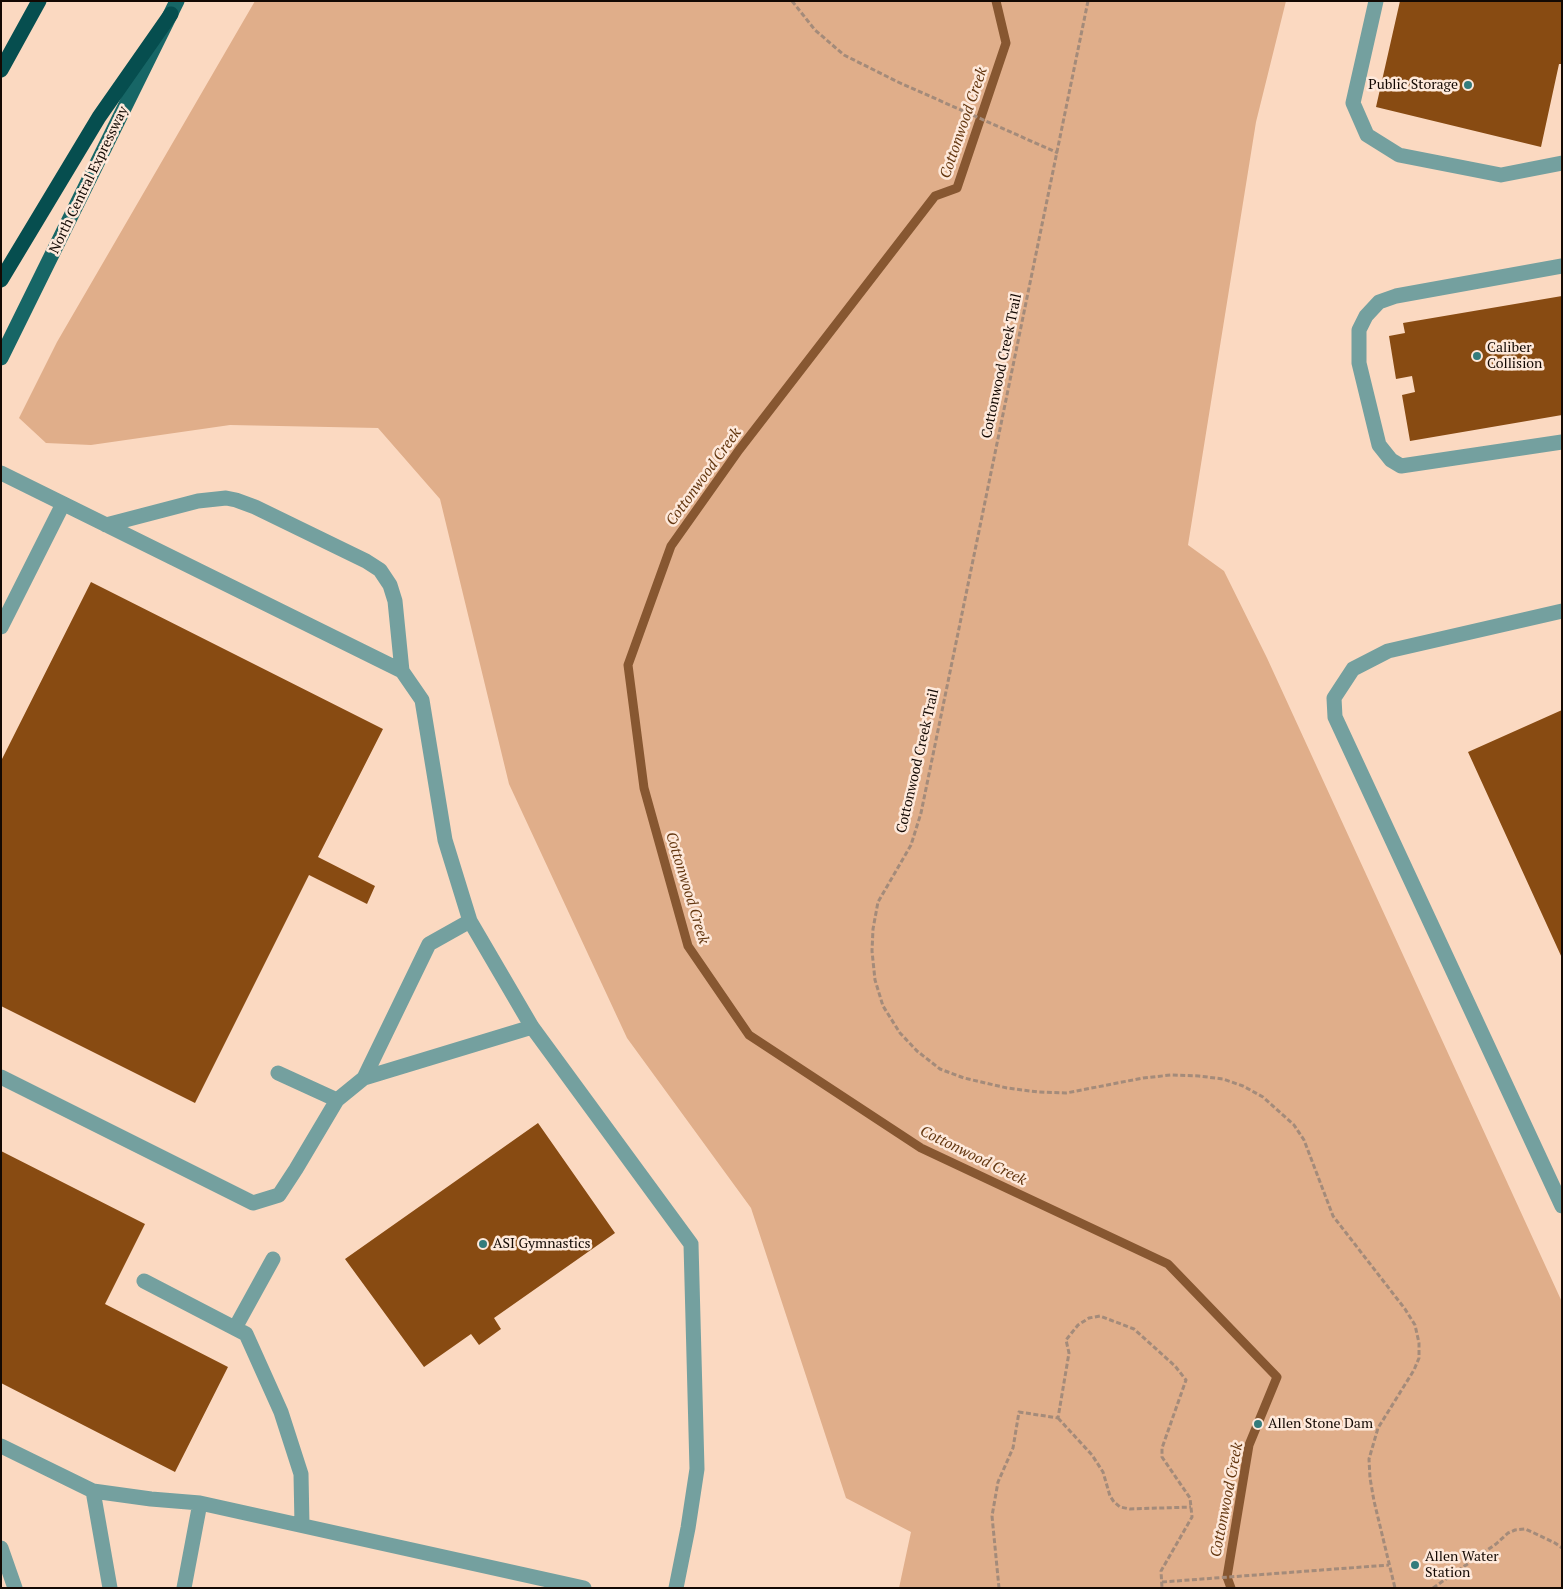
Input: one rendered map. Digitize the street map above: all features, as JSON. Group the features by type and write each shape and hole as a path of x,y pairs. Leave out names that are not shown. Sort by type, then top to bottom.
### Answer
{"highway":[{"path":"1,70 39,1"},
{"path":"1,280 99,117 174,8"}],"main road":[{"name":"North Central Expressway","path":"1,358 174,8"}],"lane":[{"path":"1376,1 1353,103 1367,135 1399,156 1501,175 1562,164"},
{"path":"1562,266 1404,294 1378,302 1366,316 1359,330 1359,363 1378,444 1391,460 1401,466 1562,442"},
{"path":"1,473 402,670"},
{"path":"106,525 198,501 226,498 236,500 255,507 366,561 380,570 390,585 395,601 402,670 422,700 445,840 470,921 532,1027 691,1244 697,1469 676,1588"},
{"path":"1,627 63,504"},
{"path":"1562,611 1388,651 1354,668 1334,698 1335,717 1562,1206"},
{"path":"364,1078 429,944 470,921"},
{"path":"1,1078 253,1203 279,1195 337,1100 364,1078 532,1027"},
{"path":"278,1073 337,1100"},
{"path":"235,1328 273,1259"},
{"path":"144,1282 246,1334 281,1412 301,1474 302,1525"},
{"path":"1,1446 93,1491 200,1503 584,1588"},
{"path":"93,1491 110,1588"},
{"path":"184,1588 200,1503"},
{"path":"1,1548 15,1588"}],"path":[{"path":"792,1 815,30 844,54 898,82 1058,153"},
{"name":"Cottonwood Creek Trail","path":"1088,1 921,813 911,845 878,902 873,929 872,951 875,980 883,1006 900,1033 917,1051 940,1068 964,1078 1008,1088 1066,1093 1143,1078 1171,1075 1223,1079 1243,1086 1263,1097 1294,1125 1304,1140 1333,1216 1405,1309 1415,1325 1419,1343 1419,1358 1414,1370 1378,1428 1369,1459 1374,1501 1395,1588"},
{"path":"1058,1418 1069,1353 1066,1340 1078,1325 1089,1318 1100,1316 1134,1329 1175,1366 1186,1380 1162,1448 1162,1456 1190,1498 1192,1516 1161,1571 1162,1588"},
{"path":"999,1588 992,1516 998,1482 1013,1448 1018,1412 1058,1418 1092,1455 1103,1472 1110,1496 1120,1507 1130,1509 1191,1507"},
{"path":"1432,1588 1496,1544 1508,1533 1515,1530 1524,1529 1562,1548"},
{"path":"1162,1582 1389,1566"}],"shaded area":[{"path":"255,1 1286,1 1256,122 1188,545 1224,571 1267,658 1562,1302 1562,1588 899,1588 911,1532 846,1498 751,1208 627,1038 509,784 440,499 378,428 230,425 91,445 46,443 19,418 57,342"}],"building":[{"name":"Public Storage","path":"1400,1 1562,1 1562,64 1559,64 1541,147 1376,107"},
{"name":"Caliber Collision","path":"1562,296 1562,415 1410,441 1402,395 1415,392 1412,376 1396,379 1389,336 1405,333 1403,323"},
{"path":"91,582 383,729 318,857 375,886 367,904 309,875 195,1103 1,1006 1,761"},
{"path":"1562,710 1562,958 1468,752"},
{"name":"ASI Gymnastics","path":"538,1123 615,1233 494,1318 501,1329 479,1345 471,1334 424,1367 345,1259"},
{"path":"1,1151 145,1224 105,1304 228,1367 175,1472 1,1383"}],"waterway":[{"name":"Cottonwood Creek","path":"996,1 1006,43 957,188 935,196 739,450 671,546 628,665 644,788 688,946 749,1035 921,1148 1168,1264 1277,1377 1249,1445 1227,1577 1231,1588"}],"place":[{"name":"Public Storage","path":"1468,85"},
{"name":"Caliber Collision","path":"1477,356"},
{"name":"ASI Gymnastics","path":"483,1244"},
{"name":"Allen Stone Dam","path":"1258,1424"},
{"name":"Allen Water Station","path":"1415,1565"}]}
